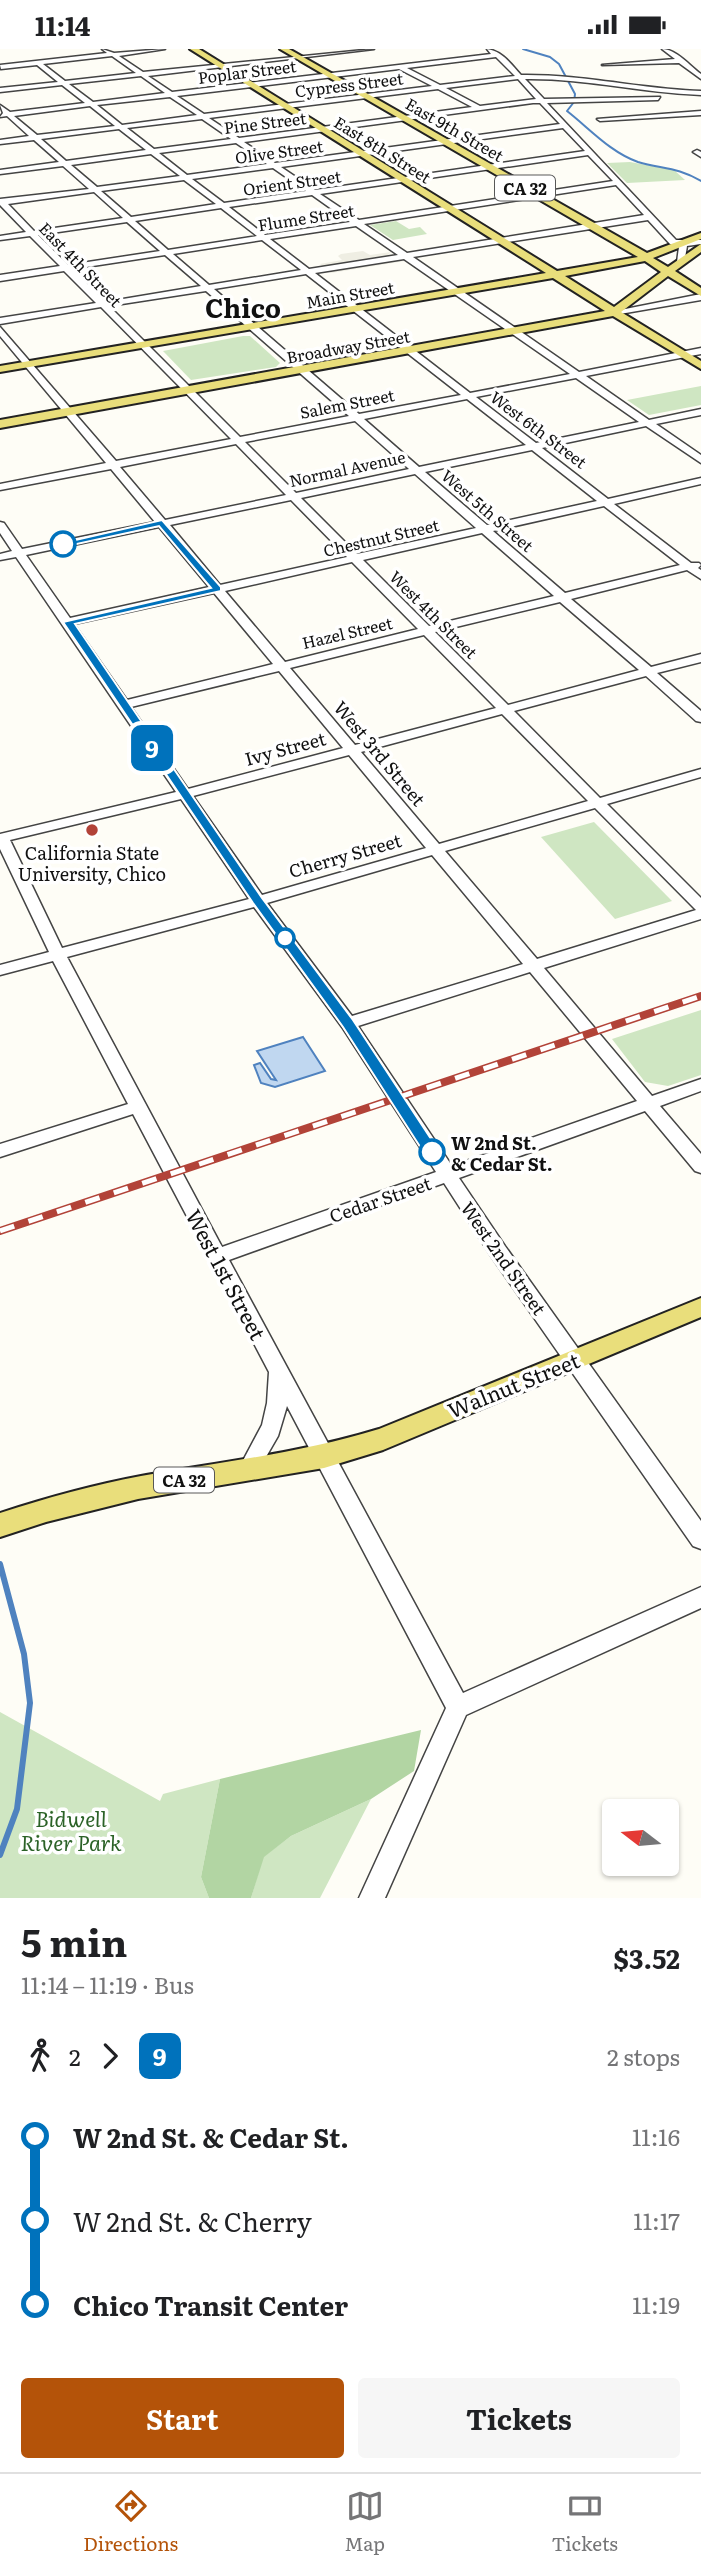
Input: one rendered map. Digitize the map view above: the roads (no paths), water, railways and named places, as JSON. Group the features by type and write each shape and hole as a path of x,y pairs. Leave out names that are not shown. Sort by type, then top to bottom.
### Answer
{"main road":[{"name":"East 8th Street","path":"194,49 596,298"},
{"name":"East 9th Street","path":"284,49 646,258"},
{"name":"Main Street","path":"0,369 646,258 701,236"},
{"path":"614,312 701,245"},
{"name":"CA 32","path":"646,258 701,295"},
{"path":"596,298 626,302"},
{"path":"596,298 701,366"},
{"name":"Broadway Street","path":"0,425 614,312"},
{"name":"Walnut Street","path":"324,1457 383,1439 701,1307"},
{"name":"CA 32","path":"0,1525 46,1510 138,1487 324,1457"}],"street":[{"path":"105,49 701,460"},
{"path":"1,67 162,49"},
{"path":"0,90 371,49"},
{"path":"487,49 497,55 587,153 684,250 681,263"},
{"path":"665,49 701,77"},
{"path":"671,54 694,58"},
{"name":"Poplar Street","path":"4,115 497,55"},
{"path":"594,57 614,72"},
{"path":"0,58 1,73"},
{"path":"605,65 681,61"},
{"name":"West 6th Street","path":"38,63 468,396 695,565 701,576"},
{"path":"690,69 701,66"},
{"path":"401,67 479,108"},
{"name":"Cypress Street","path":"0,142 518,77 576,77 662,91 701,94"},
{"name":"Pine Street","path":"0,172 540,100 701,94"},
{"name":"West 5th Street","path":"0,107 4,115 36,137 701,718"},
{"path":"600,118 701,113"},
{"name":"Olive Street","path":"1,203 562,126"},
{"name":"Orient Street","path":"0,238 587,153"},
{"name":"Flume Street","path":"0,278 617,183"},
{"name":"East 4th Street","path":"1,203 142,346"},
{"path":"0,321 649,217"},
{"path":"678,244 701,245"},
{"name":"Broadway Street","path":"614,312 701,295"},
{"name":"West 3rd Street","path":"0,330 701,1166"},
{"name":"West 4th Street","path":"142,346 701,907"},
{"name":"Salem Street","path":"0,487 701,351"},
{"name":"Normal Avenue","path":"0,557 701,412"},
{"name":"Chestnut Street","path":"68,622 701,481"},
{"name":"West 2nd Street","path":"0,526 258,901 348,1023 448,1176 701,1539"},
{"name":"Hazel Street","path":"123,705 281,664 695,565"},
{"name":"Ivy Street","path":"1,838 184,794 701,658"},
{"name":"Cherry Street","path":"0,971 258,901 701,773"},
{"name":"West 1st Street","path":"1,838 57,954 137,1107 458,1707"},
{"path":"348,1023 701,914"},
{"name":"Cedar Street","path":"218,1257 701,1085"},
{"path":"0,1151 137,1107"},
{"path":"248,1470 270,1436 276,1416 279,1404 278,1369"},
{"path":"372,1898 458,1707 701,1597"}],"water":[{"path":"303,1037 325,1071 275,1087 261,1083 254,1065 260,1063 271,1079 276,1080 257,1051"}],"waterway":[{"path":"523,49 550,57 559,64 575,94 574,102 567,111 609,146 638,162 677,171 701,181"},
{"path":"0,1564 24,1654 30,1703 17,1809 0,1855"}],"railway":[{"path":"0,1231 701,996"}],"place":[{"name":"California State University, Chico","path":"92,830"},
{"name":"W 2nd St. & Cedar St.","path":"432,1152"}],"district":[{"name":"Chico","path":"243,306"}],"park label":[{"name":"Bidwell River Park","path":"71,1829"}]}
